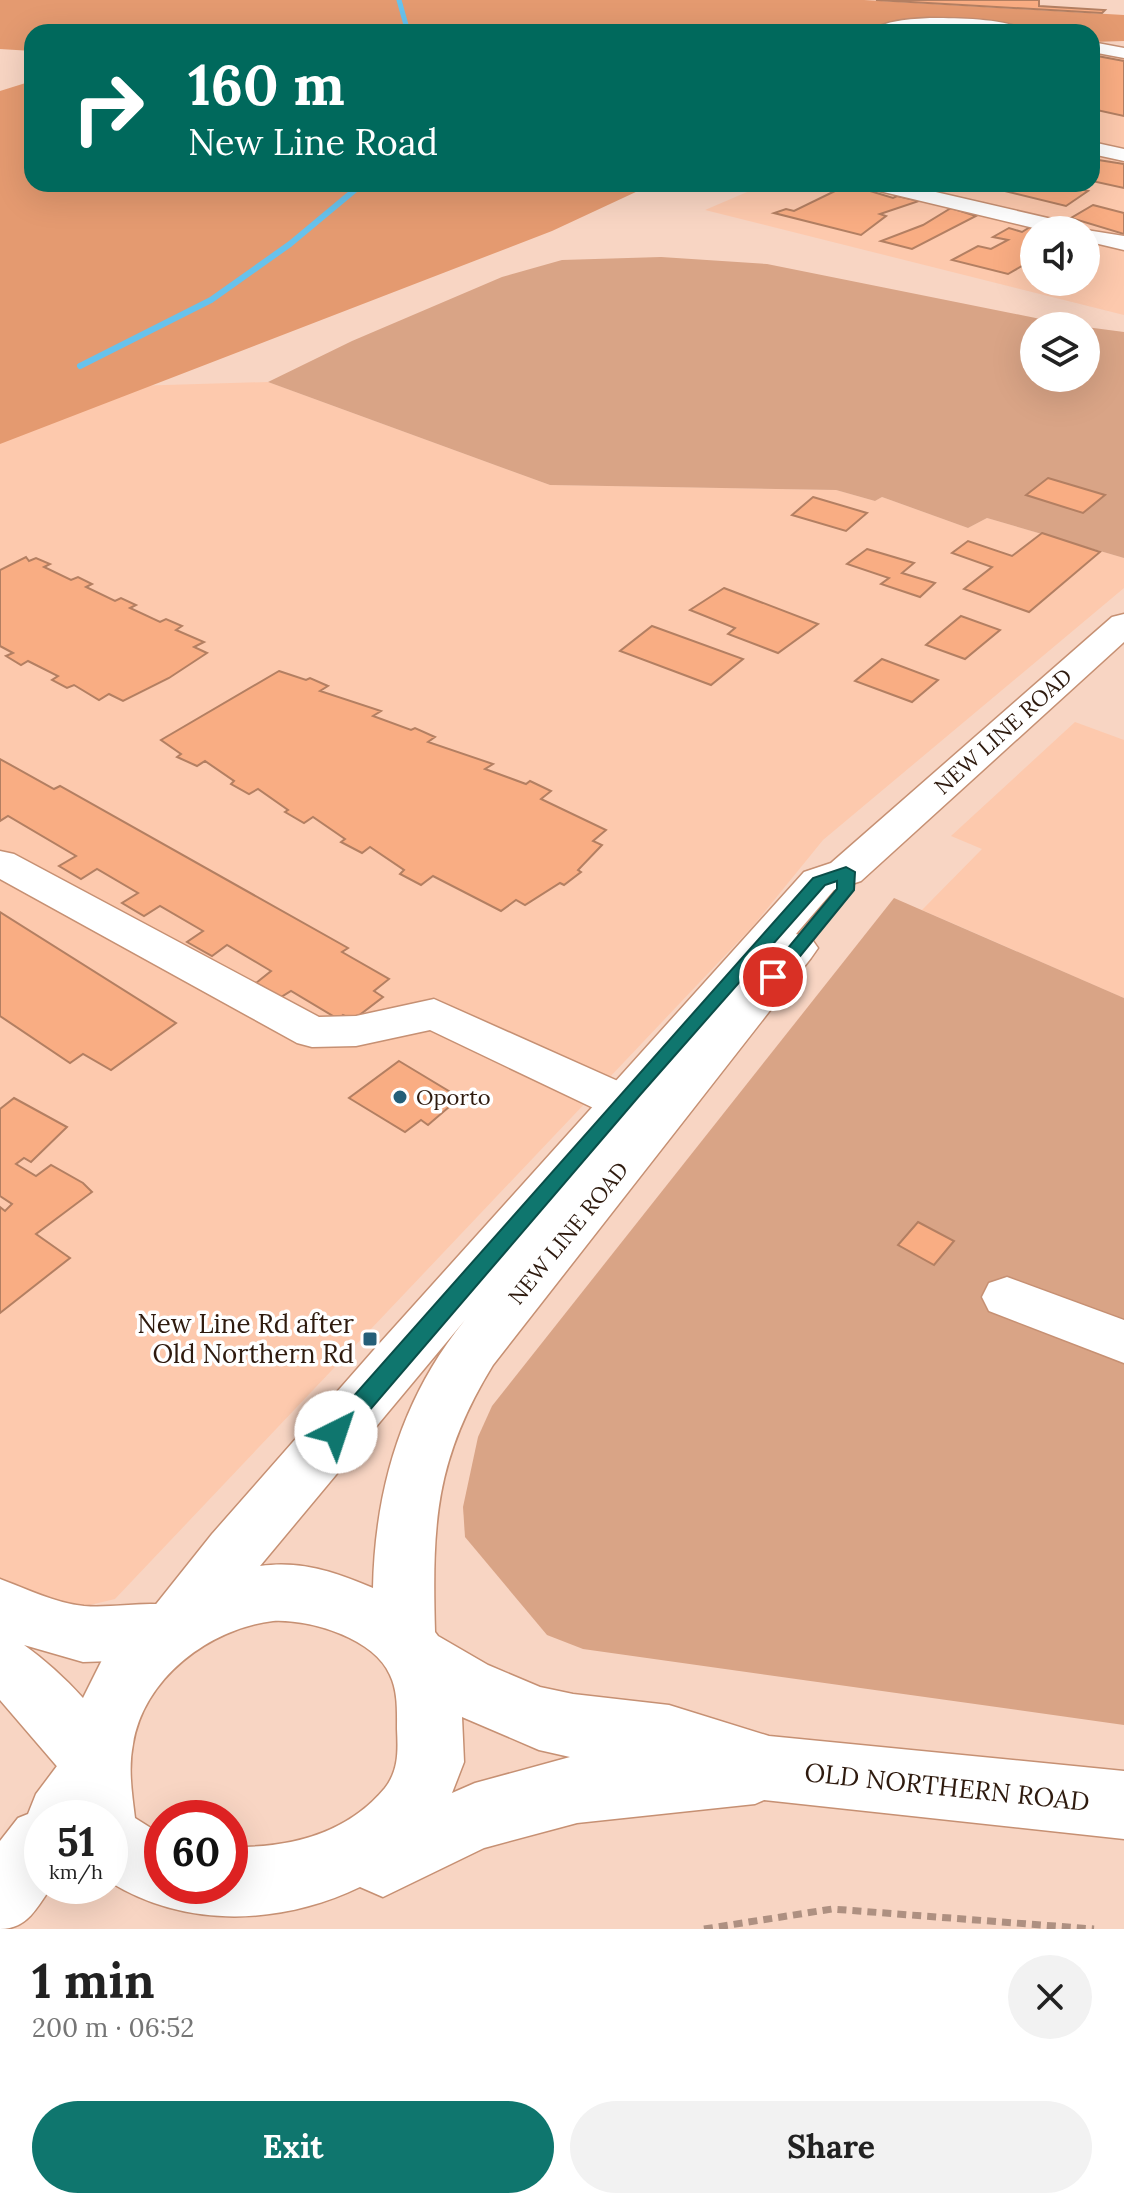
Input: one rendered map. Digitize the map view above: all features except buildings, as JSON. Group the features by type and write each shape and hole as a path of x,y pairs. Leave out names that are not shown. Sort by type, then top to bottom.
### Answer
{"main road":[{"name":"NEW LINE ROAD","path":"173,1629 233,1553 622,1102 819,881 846,872 1124,624"},
{"name":"NEW LINE ROAD","path":"379,1864 404,1831 423,1795 432,1758 433,1721 410,1650 403,1548 411,1479 427,1428 447,1388 474,1349 845,890 846,872"},
{"name":"OLD NORTHERN ROAD","path":"173,1629 203,1611 258,1594 315,1594 363,1614 410,1650 475,1692 539,1718 573,1726 669,1737 769,1769"},
{"path":"88,1792 101,1732 111,1703 127,1676 173,1629"},
{"name":"OLD NORTHERN ROAD","path":"379,1864 475,1817 577,1789 769,1769 1124,1805"},
{"path":"128,1866 143,1886 189,1913 265,1924 329,1900 379,1864"},
{"path":"0,1899 24,1866"}],"lane":[{"path":"1100,48 1124,53"},
{"path":"1100,141 1124,139"},
{"path":"1100,143 1124,155"},
{"path":"908,192 1020,218"},
{"path":"1100,237 1124,243"},
{"path":"0,863 312,1032 356,1031 434,1014 622,1102"},
{"path":"1007,1297 1124,1342"},
{"path":"0,1606 11,1614 83,1634 173,1629"},
{"path":"0,1664 29,1685 88,1792"}],"path":[{"path":"704,1929 832,1909 1094,1929"}],"shaded area":[{"path":"0,0 864,0 1124,15 1124,41 1100,42 1100,24 902,20 891,24 24,24 24,50 0,49"},
{"path":"1100,44 1124,48 1124,315 1048,296 1100,296 1100,216 1020,216 1020,289 705,210 747,192 1100,192"},
{"path":"24,84 24,192 636,192 552,231 0,444 0,91"},
{"path":"661,257 767,264 1020,315 1020,392 1100,392 1100,329 1124,332 1124,558 987,518 968,528 882,497 875,501 836,490 550,485 268,382 352,341 502,277 562,260"},
{"path":"268,382 550,485 836,490 875,501 882,497 968,528 987,518 1124,558 1124,588 823,840 753,926 115,1599 65,1611 0,1615 0,390"},
{"path":"1075,722 1124,740 1124,998 922,910 982,849 951,836"},
{"path":"894,898 1124,998 1124,1725 583,1649 547,1635 465,1537 463,1507 478,1437 492,1406"}],"waterway":[{"path":"399,0 406,24"},
{"path":"80,366 211,300 290,244 352,192"}],"place":[{"name":"Oporto","path":"400,1097"},
{"name":"New Line Rd after Old Northern Rd","path":"370,1339"}],"route":[{"path":"336,1432 819,881 846,872 845,890 773,977"}]}
